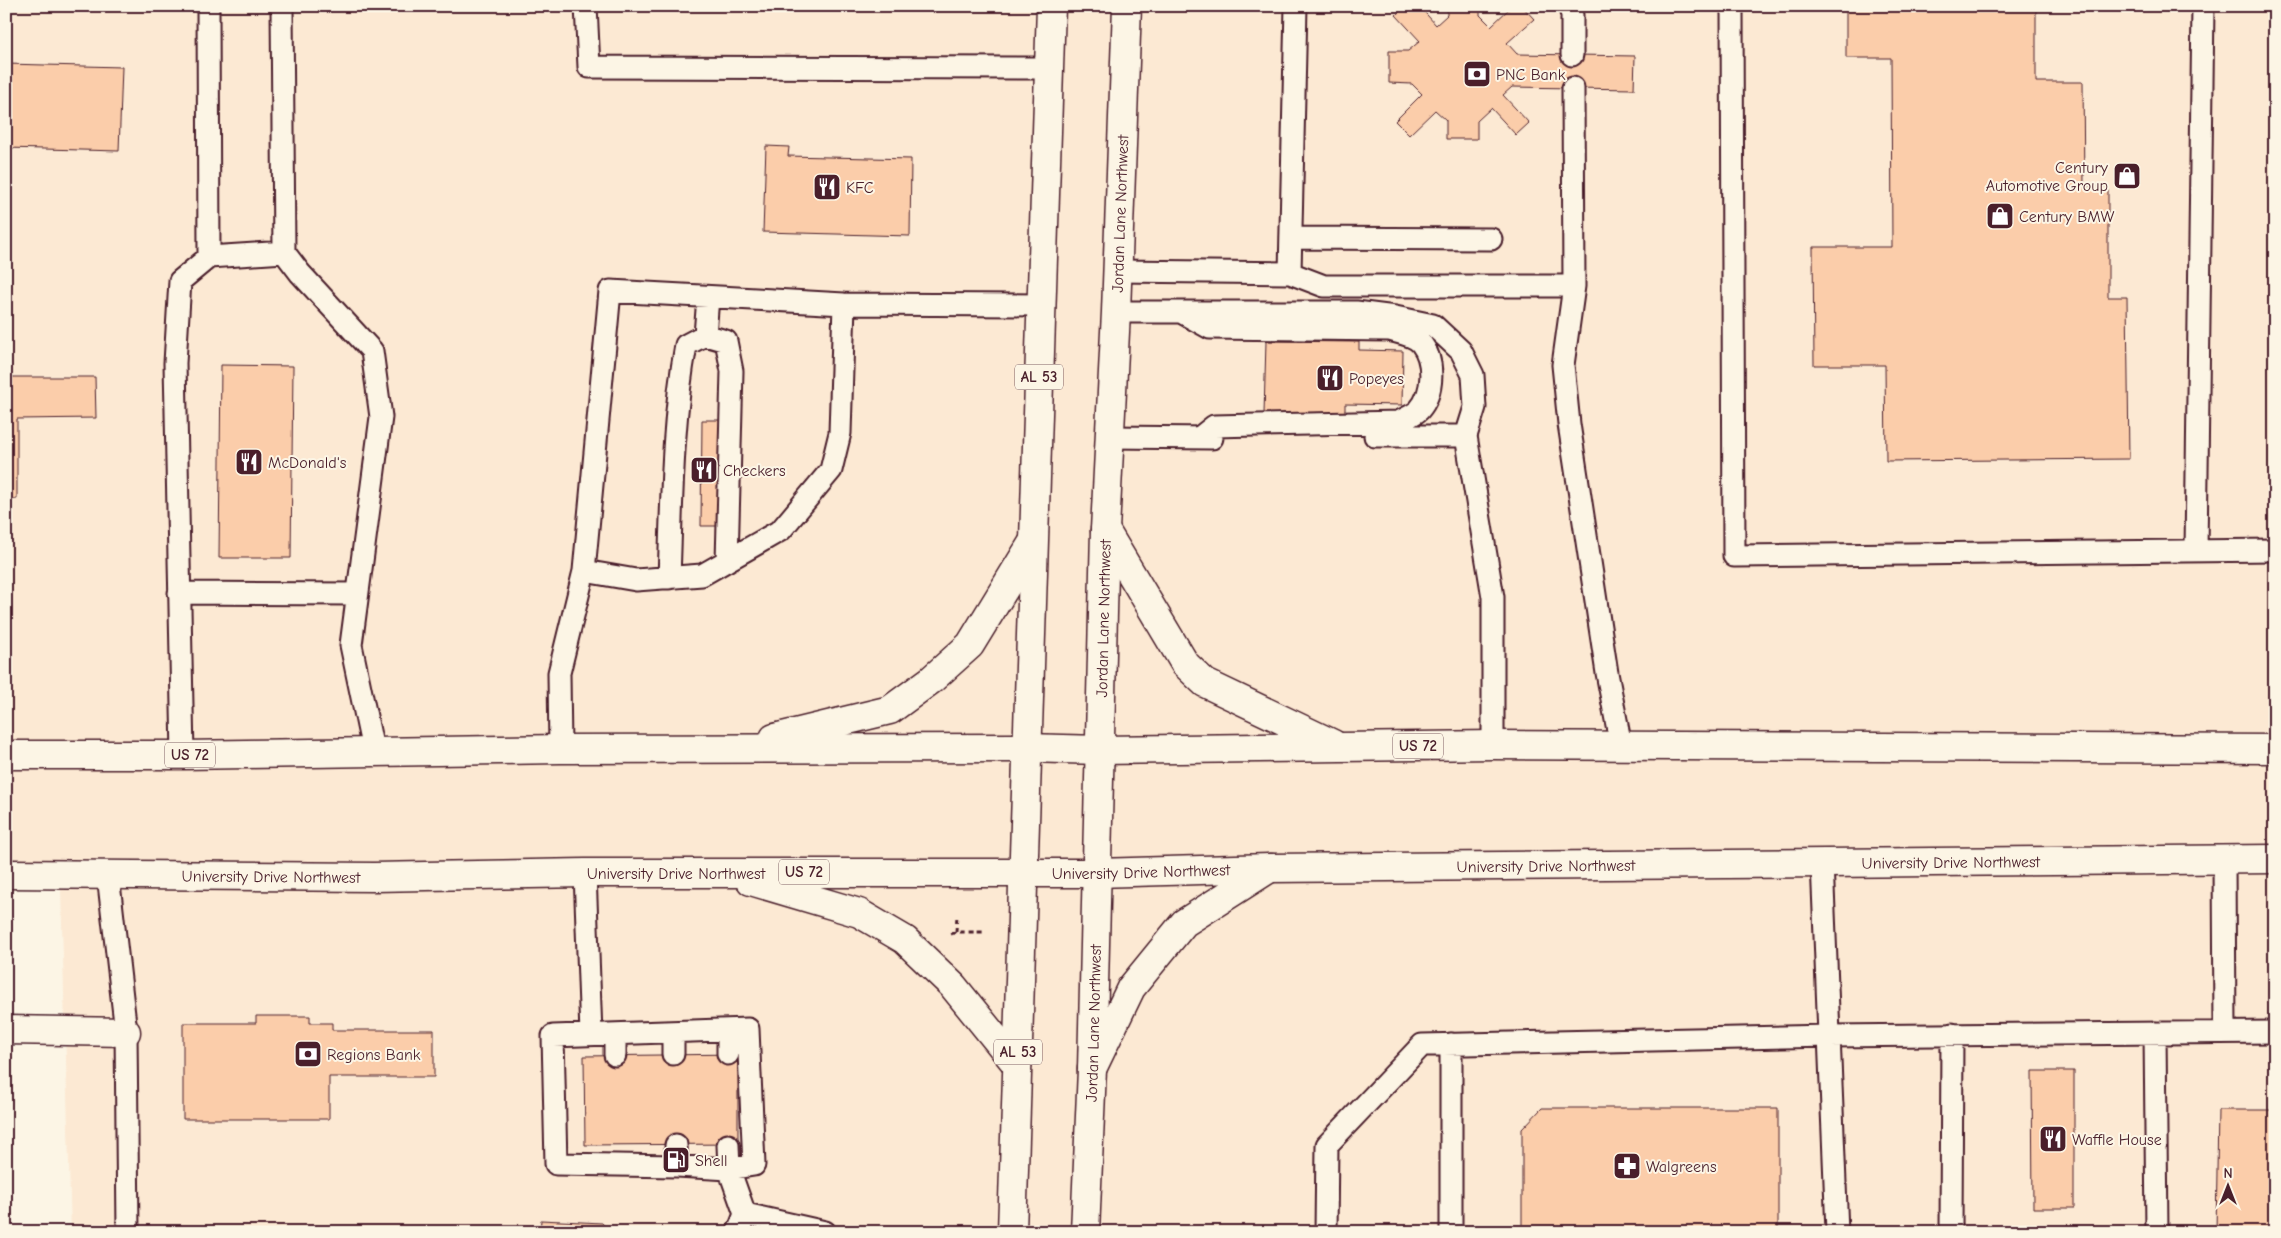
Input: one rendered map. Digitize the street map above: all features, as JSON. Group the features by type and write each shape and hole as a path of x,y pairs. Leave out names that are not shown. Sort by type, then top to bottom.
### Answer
{"main road":[{"name":"AL 53","path":"1012,1232 1051,6"},
{"name":"Jordan Lane Northwest","path":"1085,1232 1092,1069 1105,530 1118,271 1127,6"},
{"path":"1105,530 1185,664 1205,683 1339,747"},
{"path":"732,749 890,710 931,680 970,645 1033,542"},
{"name":"US 72","path":"6,755 183,755 373,750 1026,748 1100,750 1493,745 2275,749"},
{"name":"University Drive Northwest","path":"6,874 374,878 585,873 1097,873 1270,868 2275,859"},
{"path":"1092,1069 1131,988 1184,923 1270,868"},
{"path":"726,873 859,913 905,940 953,986 1017,1065"},
{"path":"6,1030 126,1032"}],"lane":[{"path":"208,6 209,257"},
{"path":"282,6 284,252 300,274 372,351 380,417 351,645 373,750"},
{"path":"586,6 589,67 1049,68"},
{"path":"1290,273 1296,6"},
{"path":"1569,6 1572,15 1572,55"},
{"path":"1732,6 1734,556 2275,550"},
{"path":"2196,551 2203,6"},
{"path":"1573,88 1574,286 1563,364 1604,654 1621,746"},
{"path":"1291,238 1492,239"},
{"path":"183,755 175,363 180,281 209,257 284,252"},
{"path":"1118,271 1290,273 1324,286 1574,286"},
{"path":"560,749 559,673 584,571 610,291 844,304 1042,305"},
{"path":"705,335 708,297"},
{"path":"584,571 636,580 702,575 781,530 831,470 840,433 844,304"},
{"path":"1179,311 1210,328 1388,330 1410,336 1421,343 1429,360 1431,378 1429,393 1418,410 1399,422 1214,426 1199,438"},
{"path":"1116,312 1356,312 1395,317 1433,326 1462,351 1473,375 1475,407 1466,436 1493,597 1493,745"},
{"path":"669,578 675,438 682,369 686,345 705,335 726,341 732,371 726,561"},
{"path":"1110,437 1466,436"},
{"path":"179,593 357,594"},
{"path":"2224,860 2225,1032"},
{"path":"1822,862 1837,1232"},
{"path":"585,873 591,1034"},
{"path":"108,875 126,1032 128,1232"},
{"path":"728,1030 728,1054"},
{"path":"748,1030 754,1165 729,1169 677,1166 616,1155 556,1164 553,1036 615,1034 748,1030"},
{"path":"673,1032 673,1054"},
{"path":"1326,1232 1327,1145 1422,1044 1952,1034 2275,1032"},
{"path":"2155,1033 2156,1232"},
{"path":"615,1034 615,1055"},
{"path":"1951,1232 1952,1034"},
{"path":"1451,1044 1451,1232"},
{"path":"676,1144 677,1166"},
{"path":"728,1144 729,1169 741,1223 825,1232"}],"path":[{"path":"957,914 956,932 983,932"}],"shaded area":[{"path":"6,6 2275,6 2275,1232 71,1232 61,889 6,889"}],"building":[{"path":"1405,6 1419,6 1436,25 1447,15 1447,6 1480,6 1480,15 1491,26 1512,6 1522,6 1534,19 1507,43 1517,54 1635,56 1634,89 1512,87 1503,95 1529,123 1516,135 1491,108 1477,121 1477,139 1446,139 1446,120 1435,110 1409,135 1395,121 1422,94 1412,84 1389,83 1389,51 1408,51 1420,41 1396,15"},
{"name":"Century BMW","path":"1846,6 2036,6 2036,82 2083,82 2084,186 2108,186 2108,297 2127,297 2129,459 1886,461 1885,365 1814,365 1813,247 1892,247 1891,58 1846,58"},
{"path":"6,64 122,67 119,151 6,148"},
{"path":"766,146 789,147 788,156 911,159 910,236 763,232"},
{"path":"1266,341 1359,342 1359,350 1403,351 1402,405 1345,404 1345,415 1264,414"},
{"path":"221,365 293,366 291,558 219,558"},
{"path":"6,377 95,377 96,418 17,419 17,499 6,500"},
{"path":"702,420 725,420 724,526 701,526"},
{"name":"Regions Bank","path":"256,1016 310,1016 310,1023 332,1023 332,1030 434,1030 434,1077 329,1077 329,1119 183,1119 183,1023 256,1023"},
{"path":"738,1054 738,1144 585,1145 584,1056"},
{"name":"Waffle House","path":"2032,1071 2074,1071 2074,1208 2033,1208"},
{"path":"1542,1108 1778,1108 1778,1232 1522,1232 1522,1129"},
{"path":"2218,1110 2275,1110 2275,1232 2216,1232"},
{"path":"541,1220 602,1223 610,1232 540,1232"}],"place":[{"name":"PNC Bank","path":"1477,74"},
{"name":"Century Automotive Group","path":"2127,176"},
{"name":"KFC","path":"827,187"},
{"name":"Century BMW","path":"2000,216"},
{"name":"Popeyes","path":"1330,378"},
{"name":"McDonald's","path":"249,462"},
{"name":"Checkers","path":"704,470"},
{"name":"Regions Bank","path":"308,1054"},
{"name":"Waffle House","path":"2053,1139"},
{"name":"Shell","path":"676,1160"},
{"name":"Walgreens","path":"1627,1166"}]}
